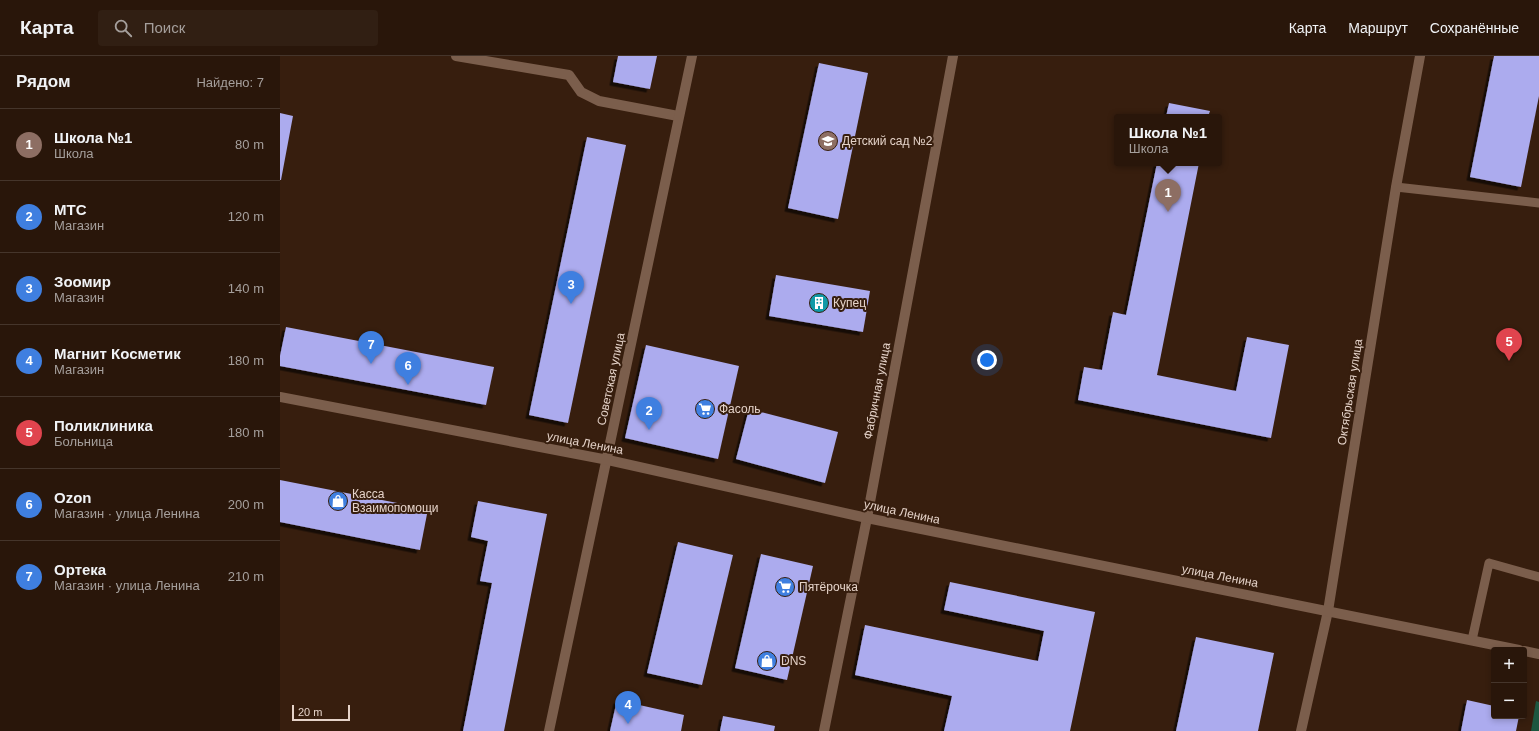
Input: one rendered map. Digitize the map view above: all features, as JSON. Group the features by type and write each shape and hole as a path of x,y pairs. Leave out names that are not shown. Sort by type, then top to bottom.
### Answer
{"street":[{"path":"456,56 569,75 581,92 599,101 678,116"},
{"name":"Советская улица","path":"549,731 608,460 678,116 692,56"},
{"name":"Фабричная улица","path":"824,731 867,518 953,56"},
{"name":"Октябрьская улица","path":"1301,731 1328,611 1396,187 1420,56"},
{"name":"улица Ленина","path":"280,397 608,460 867,518 1505,647"},
{"path":"1527,652 1539,654"}],"lane":[{"path":"1396,187 1539,203"},
{"path":"1472,640 1489,563 1539,577"}],"green space":[{"path":"1536,701 1539,702 1539,731 1531,731"}],"building":[{"path":"618,56 657,56 650,89 613,82"},
{"path":"1494,56 1539,56 1539,96 1521,187 1470,177"},
{"name":"Детский сад №2","path":"819,63 868,73 838,219 788,208"},
{"path":"1169,103 1210,111 1209,114 1167,114"},
{"path":"280,113 293,116 281,180 280,180"},
{"path":"587,137 626,145 568,423 529,415"},
{"path":"1156,166 1198,166 1157,375 1236,391 1247,337 1289,345 1271,438 1078,400 1084,367 1102,370 1113,312 1126,315"},
{"name":"Купец","path":"776,275 870,291 863,332 769,316"},
{"path":"286,327 494,367 486,405 280,366 280,356"},
{"path":"646,345 739,366 718,459 625,438"},
{"path":"749,409 838,432 825,483 736,459"},
{"path":"280,480 428,509 420,550 280,522"},
{"path":"478,501 547,514 504,731 463,731 492,583 480,581 488,541 471,537"},
{"path":"678,542 733,555 702,685 647,673"},
{"path":"761,554 813,566 787,680 735,668"},
{"path":"950,582 1095,612 1070,731 944,731 952,696 855,675 865,625 1038,661 1044,631 944,610"},
{"path":"1196,637 1274,653 1258,731 1176,731"},
{"path":"617,700 684,715 681,731 610,731"},
{"path":"1467,700 1491,705 1491,719 1518,719 1516,731 1461,731"},
{"path":"723,716 775,726 774,731 720,731"}],"place":[{"name":"Детский сад №2","path":"828,141"},
{"name":"Школа №1","path":"1168,212"},
{"name":"Купец","path":"819,303"},
{"name":"Зоомир","path":"571,304"},
{"name":"Поликлиника","path":"1509,361"},
{"name":"Ортека","path":"371,364"},
{"name":"Ozon","path":"408,385"},
{"name":"Фасоль","path":"705,409"},
{"name":"МТС","path":"649,430"},
{"name":"Касса Взаимопомощи","path":"338,501"},
{"name":"Пятёрочка","path":"785,587"},
{"name":"DNS","path":"767,661"},
{"name":"Магнит Косметик","path":"628,724"}]}
